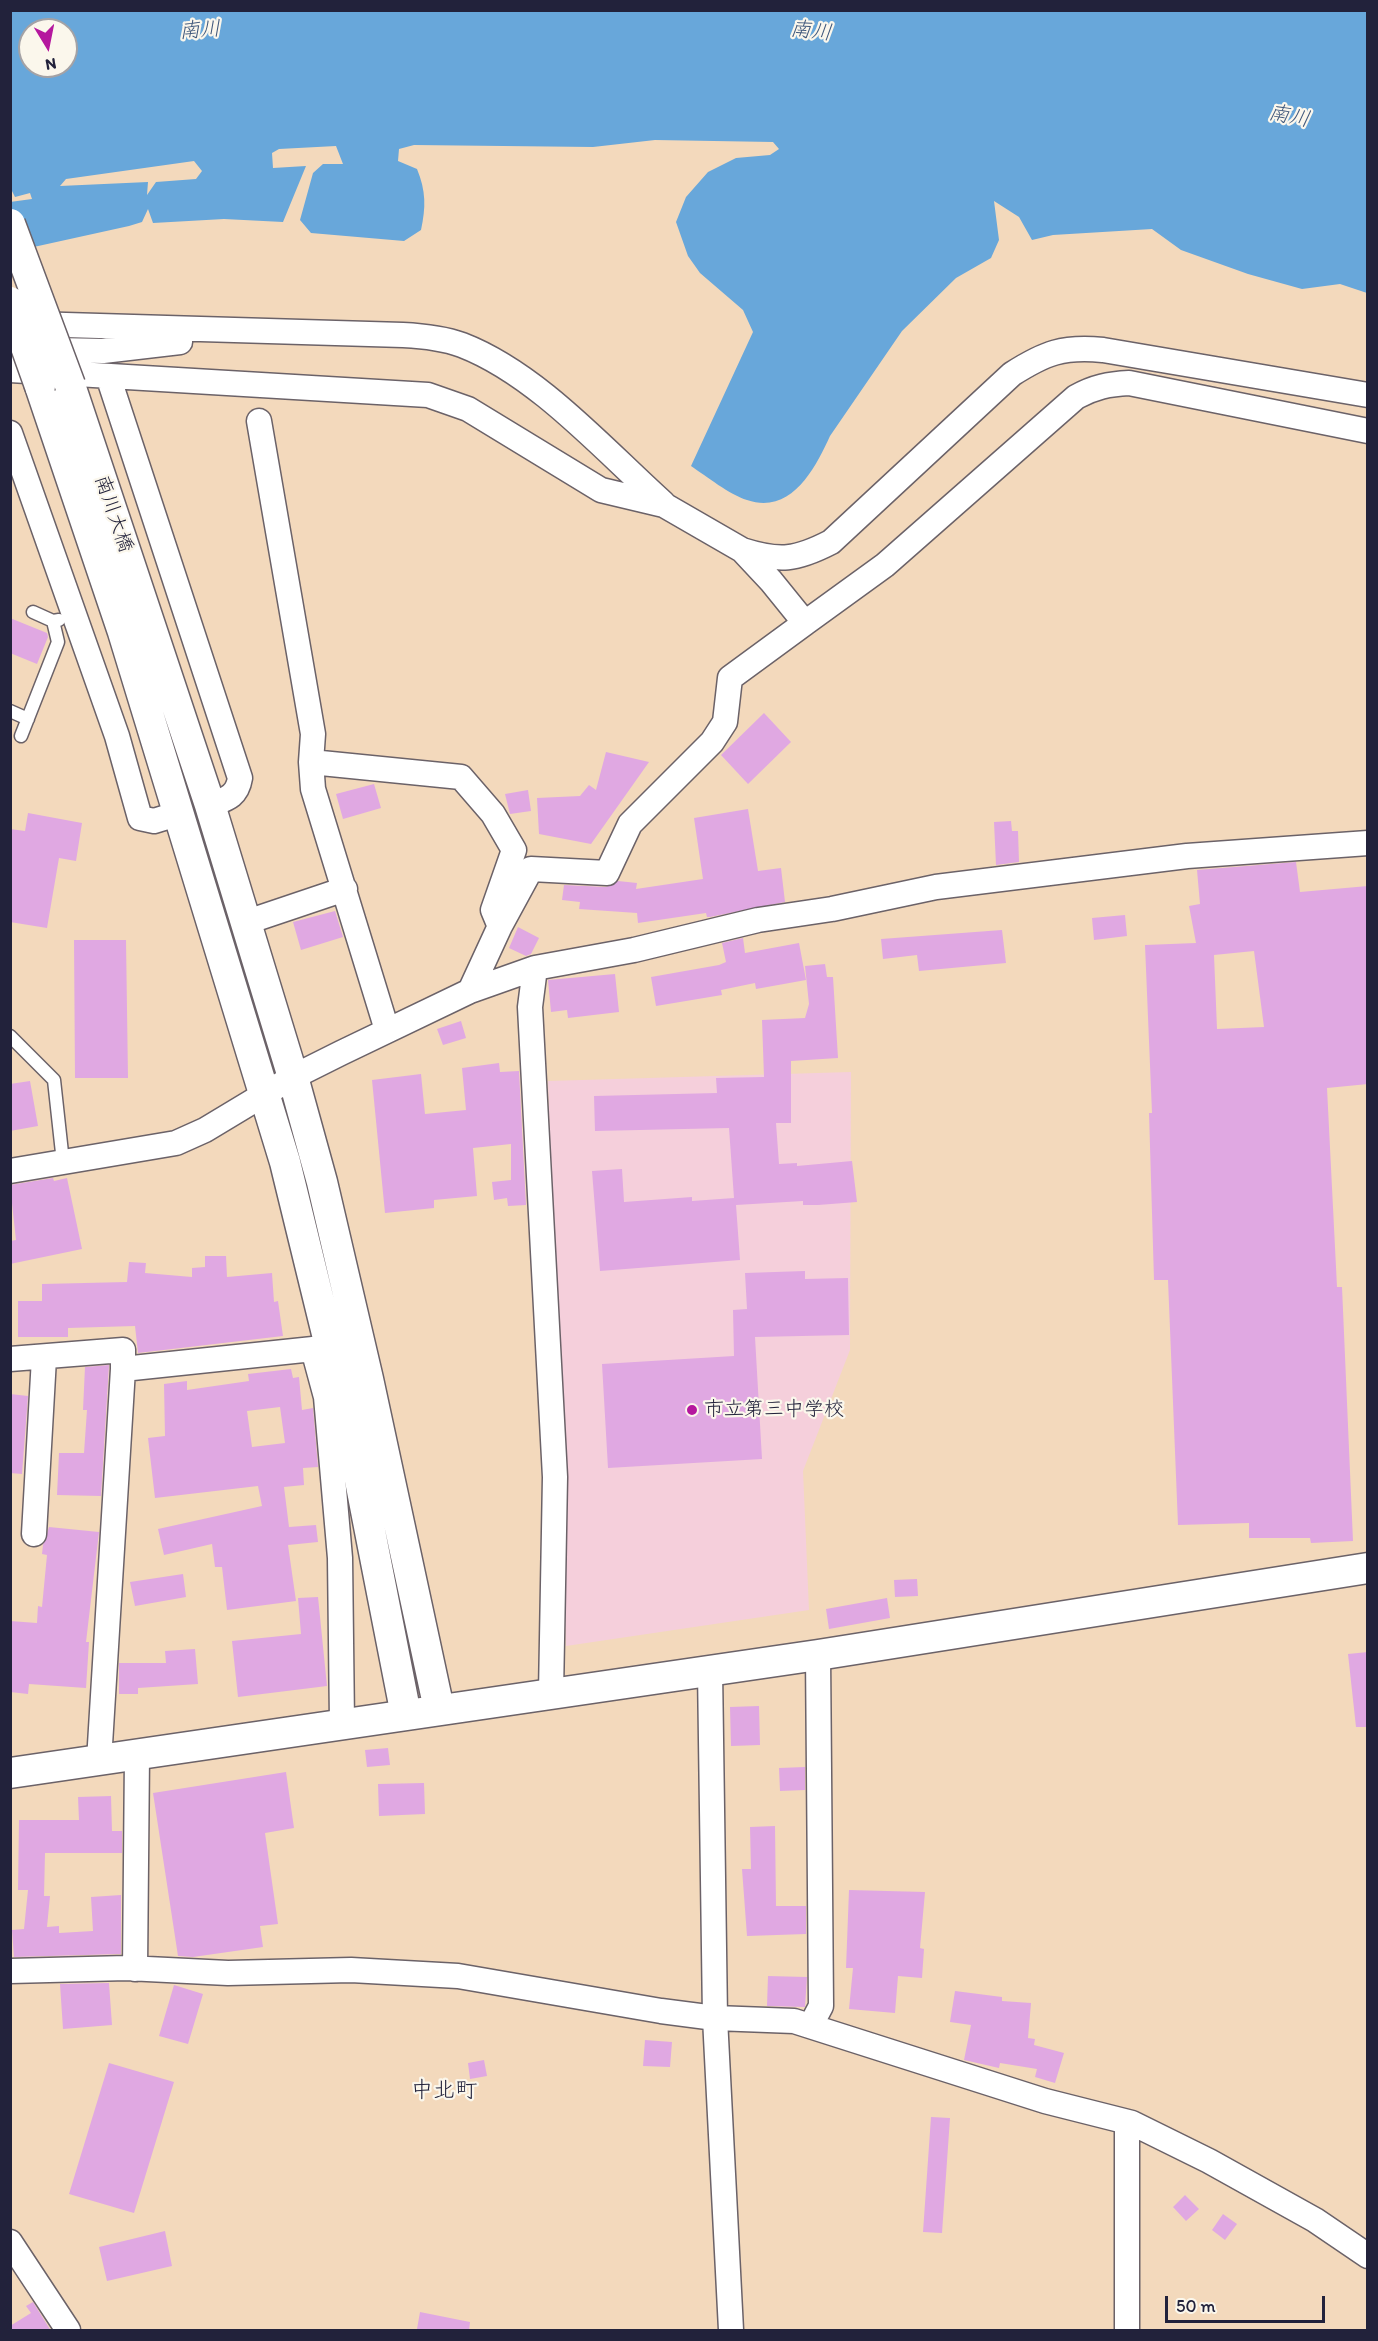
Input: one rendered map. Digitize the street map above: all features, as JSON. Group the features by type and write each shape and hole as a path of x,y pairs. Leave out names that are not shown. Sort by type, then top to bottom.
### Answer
{"street":[{"name":"南川大橋","path":"10,224 70,385 210,805 293,1077 322,1182 368,1379 439,1710"},
{"path":"10,302 120,620 265,1094 310,1254 322,1348 406,1714"},
{"path":"10,323 403,335 429,337 460,344 522,376 664,505 742,550 771,559 795,557 831,542 1012,374 1039,357 1056,351 1078,348 1103,350 1368,395"},
{"path":"10,350 104,351 205,339 226,331"},
{"path":"10,370 428,395 468,409 601,490 664,505"},
{"path":"108,376 240,778 238,790 232,797 210,805"},
{"path":"470,991 500,926 531,869 607,873 630,824 712,742 721,729 725,722 730,678 885,565 1076,397 1106,384 1130,383 1368,431"},
{"path":"259,421 313,734 311,762 313,789 387,1030"},
{"path":"10,434 64,619 117,736 140,818 154,821 180,813"},
{"path":"742,550 805,623"},
{"path":"311,762 461,777 493,814 514,850 493,910 500,926"},
{"path":"10,1171 176,1143 205,1130 293,1077 387,1030 470,991 535,968 634,950 758,920 832,909 936,887 1187,855 1368,843"},
{"path":"246,922 345,889"},
{"path":"535,968 530,1007 555,1477 551,1693"},
{"path":"123,1369 322,1348"},
{"path":"10,1359 123,1350 99,1761"},
{"path":"34,1534 44,1358"},
{"path":"339,1423 342,1723"},
{"path":"10,1773 818,1655 1368,1568"},
{"path":"811,2025 821,2006 818,1655"},
{"path":"710,1670 715,2018 731,2331"},
{"path":"135,1969 137,1755"},
{"path":"10,1971 135,1969 228,1973 351,1970 458,1977 715,2018 794,2021 1045,2101 1127,2122 1209,2161 1316,2220 1368,2256"},
{"path":"1127,2122 1127,2331"},
{"path":"10,2242 68,2331"}],"lane":[{"path":"21,736 58,642 64,619 33,612"},
{"path":"10,711 28,718"},
{"path":"10,1036 54,1080 63,1162"}],"shaded area":[{"name":"市立第三中学校","path":"851,1072 850,1350 803,1471 809,1610 566,1646 548,1081"}],"water":[{"name":"南川","path":"11,11 1367,11 1367,293 1340,284 1302,289 1248,274 1181,250 1152,229 1053,235 1032,240 1019,217 994,201 999,240 991,258 956,278 902,331 830,436 809,475 789,495 776,501 763,503 733,494 691,466 753,332 743,310 700,273 688,256 676,222 686,197 708,172 736,158 770,155 779,149 773,142 655,140 593,147 414,145 399,149 398,161 417,169 424,199 421,230 404,241 311,233 300,220 313,173 323,164 343,164 336,146 279,149 272,153 273,168 306,166 283,222 224,219 153,223 148,209 142,222 11,252 10,202 32,199 30,193 15,197 11,189","holes":["194,161 202,171 196,179 156,182 147,195 148,182 60,186 66,179"]}],"building":[{"path":"10,618 47,633 48,637 37,664 10,653"},
{"path":"764,713 791,742 748,784 721,755"},
{"path":"606,752 649,762 591,844 539,834 537,798 580,796 589,785 596,790"},
{"path":"374,784 381,808 343,819 336,794"},
{"path":"528,790 531,811 510,814 505,794"},
{"path":"748,809 758,871 781,868 785,902 710,917 707,917 706,913 638,923 637,913 579,909 580,902 562,900 564,885 606,887 618,881 637,883 636,889 703,879 694,818"},
{"path":"28,813 82,823 76,861 59,858 47,928 10,922 10,829 25,831"},
{"path":"1011,821 1012,831 1018,831 1019,862 996,865 994,822"},
{"path":"1296,862 1300,892 1368,886 1368,1084 1327,1088 1337,1287 1342,1287 1353,1541 1311,1543 1310,1538 1249,1538 1249,1523 1178,1525 1168,1280 1154,1280 1149,1113 1152,1113 1145,945 1196,943 1189,906 1200,904 1197,870","holes":["1254,951 1264,1027 1217,1029 1214,955"]},
{"path":"335,911 343,937 301,950 293,922"},
{"path":"1125,915 1127,936 1094,940 1092,918"},
{"path":"518,927 539,938 531,954 526,956 509,948"},
{"path":"1002,930 1006,963 919,971 917,955 883,959 881,939"},
{"path":"743,938 745,953 799,943 806,980 756,989 755,983 721,990 722,995 656,1006 651,977 719,965 726,962 722,943"},
{"path":"74,940 126,940 128,1078 75,1078"},
{"path":"825,964 827,977 833,977 838,1058 791,1061 791,1123 776,1123 779,1164 797,1163 797,1166 852,1161 857,1202 803,1205 803,1201 736,1205 740,1260 600,1271 592,1171 622,1169 624,1202 692,1197 692,1201 734,1198 729,1128 595,1131 594,1096 717,1093 716,1078 764,1077 762,1020 805,1018 809,1004 805,966"},
{"path":"615,974 619,1012 568,1018 567,1010 551,1012 548,980"},
{"path":"461,1021 466,1038 443,1045 437,1029"},
{"path":"499,1063 500,1072 519,1071 526,1205 508,1206 507,1198 494,1200 492,1182 511,1180 511,1144 473,1148 477,1196 434,1200 434,1208 385,1213 372,1080 421,1074 425,1114 466,1110 462,1068"},
{"path":"30,1081 38,1126 10,1131 10,1084"},
{"path":"53,1178 54,1181 67,1178 82,1249 10,1264 10,1241 16,1240 10,1185"},
{"path":"205,1256 226,1256 227,1277 272,1273 274,1302 278,1301 283,1336 138,1353 135,1326 68,1328 68,1337 18,1337 18,1301 42,1301 42,1284 127,1282 129,1262 146,1263 145,1273 192,1277 192,1268 205,1267"},
{"path":"805,1271 805,1279 848,1278 849,1335 755,1337 762,1459 608,1468 602,1364 734,1356 733,1310 747,1309 745,1273"},
{"path":"109,1365 101,1496 57,1495 59,1453 84,1453 87,1410 83,1410 85,1367"},
{"path":"291,1369 293,1378 299,1377 302,1410 313,1408 318,1467 303,1468 304,1485 284,1487 289,1527 316,1525 318,1542 288,1545 296,1601 227,1610 222,1567 215,1567 212,1544 164,1555 158,1529 262,1506 258,1486 155,1498 148,1438 165,1436 164,1384 187,1381 187,1390 249,1381 248,1374","holes":["280,1407 285,1443 252,1447 247,1411"]},
{"path":"10,1394 28,1396 22,1474 10,1473"},
{"path":"49,1527 99,1532 86,1642 89,1642 86,1688 29,1684 28,1694 10,1692 10,1621 37,1623 38,1606 42,1607 47,1555 42,1554 43,1545"},
{"path":"183,1574 186,1597 135,1606 130,1582"},
{"path":"917,1579 918,1596 895,1597 894,1580"},
{"path":"318,1597 327,1686 238,1697 232,1641 301,1634 298,1598"},
{"path":"887,1598 890,1618 829,1629 826,1609"},
{"path":"195,1649 198,1684 138,1688 138,1694 119,1694 119,1663 166,1663 165,1651"},
{"path":"1368,1652 1368,1727 1356,1727 1348,1654"},
{"path":"759,1706 760,1745 731,1746 730,1707"},
{"path":"388,1748 390,1765 367,1767 365,1750"},
{"path":"805,1767 805,1790 780,1791 779,1768"},
{"path":"286,1772 294,1828 265,1833 278,1924 260,1926 263,1947 193,1957 178,1956 153,1793"},
{"path":"424,1783 425,1814 379,1816 378,1784"},
{"path":"111,1796 112,1831 122,1831 122,1853 45,1853 44,1896 50,1896 47,1927 59,1926 59,1933 93,1931 91,1897 121,1895 121,1954 14,1957 12,1930 24,1929 28,1890 18,1890 19,1820 79,1820 78,1797"},
{"path":"775,1826 776,1906 806,1906 806,1934 747,1936 742,1869 751,1869 750,1827"},
{"path":"849,1890 925,1892 920,1948 924,1949 922,1978 898,1976 895,2013 849,2009 853,1968 846,1968"},
{"path":"768,1976 807,1977 805,2007 767,2006"},
{"path":"109,1983 112,2025 63,2029 60,1984"},
{"path":"174,1985 203,1994 188,2044 159,2036"},
{"path":"955,1991 1002,1997 1002,2001 1031,2003 1028,2038 1035,2039 1034,2045 1064,2053 1055,2083 1035,2077 1037,2069 1000,2063 999,2068 964,2060 971,2025 950,2022"},
{"path":"645,2040 672,2042 670,2067 643,2066"},
{"path":"484,2060 487,2076 470,2079 468,2063"},
{"path":"109,2063 174,2082 134,2213 69,2194"},
{"path":"931,2117 950,2118 942,2233 923,2232"},
{"path":"1185,2195 1199,2209 1186,2221 1173,2207"},
{"path":"1223,2214 1237,2224 1225,2240 1212,2230"},
{"path":"165,2231 172,2266 107,2281 99,2247"},
{"path":"33,2302 51,2331 10,2331 10,2326 31,2313 26,2306"},
{"path":"420,2312 470,2322 469,2331 417,2329"}],"place":[{"name":"市立第三中学校","path":"692,1410"}],"district":[{"name":"中北町","path":"444,2091"}]}
